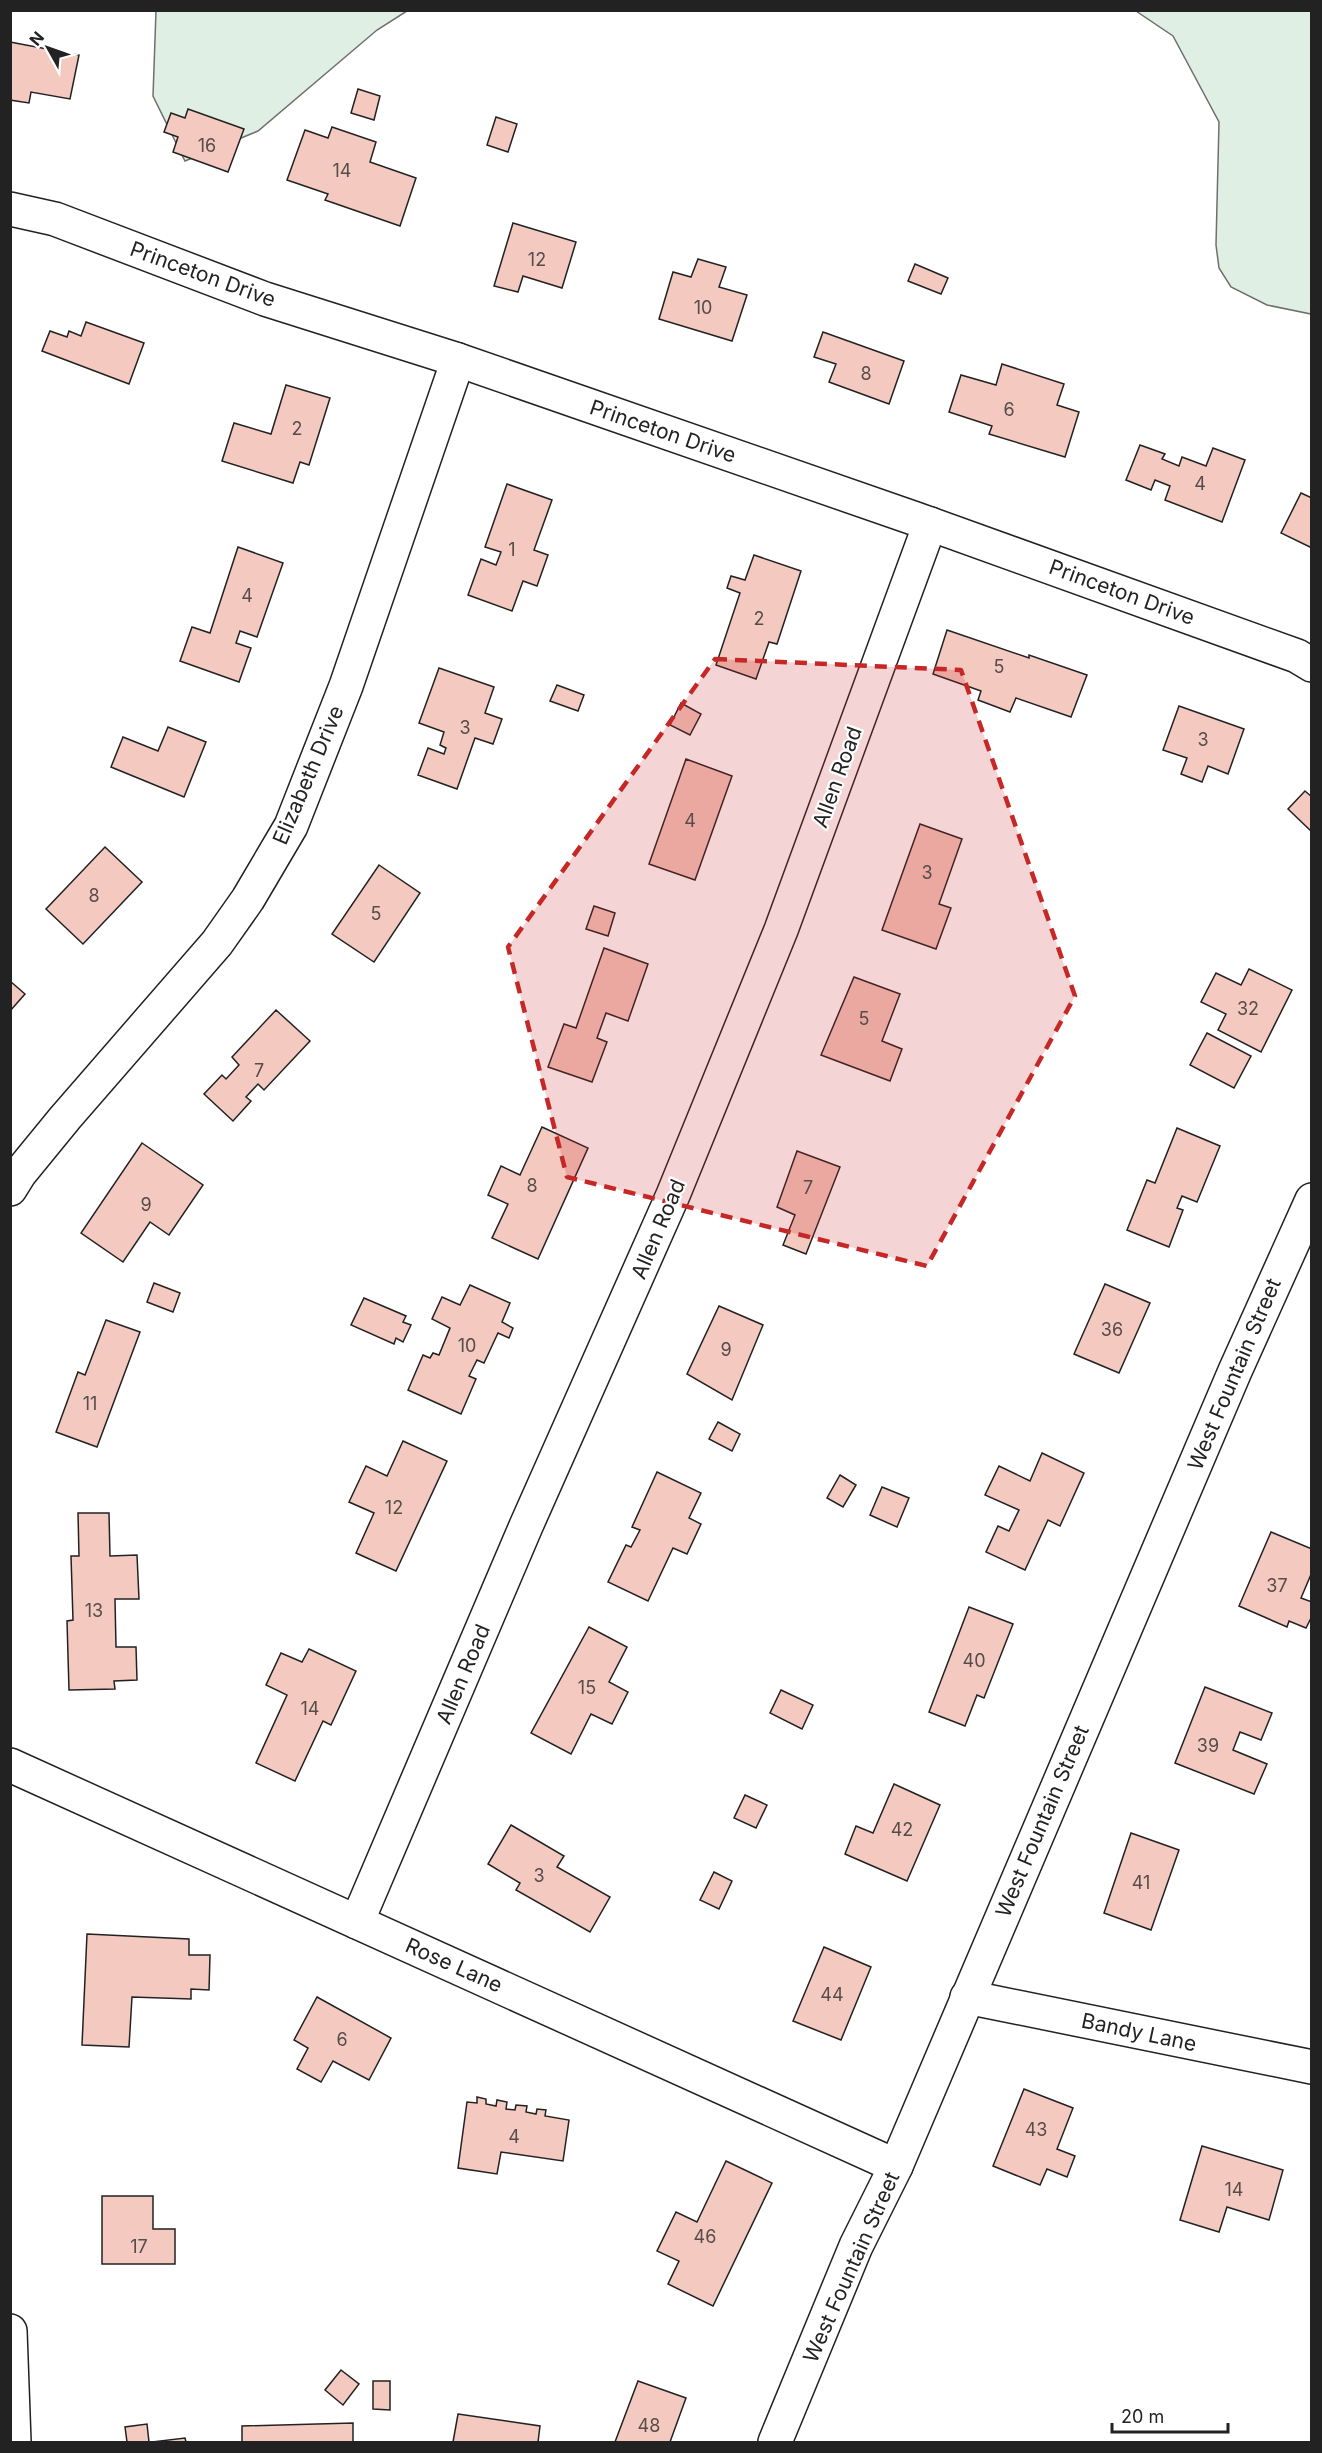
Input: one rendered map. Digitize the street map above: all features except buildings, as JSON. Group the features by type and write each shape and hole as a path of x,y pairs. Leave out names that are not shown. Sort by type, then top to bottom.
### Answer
{"street":[{"name":"Princeton Drive","path":"10,209 55,219 265,298 458,360 930,524 1188,615 1297,656 1311,665"},
{"name":"Elizabeth Drive","path":"10,1189 43,1145 217,943 248,899 291,826 346,686 458,360"},
{"name":"Allen Road","path":"357,1922 526,1526 677,1185 784,920 930,524"},
{"name":"West Fountain Street","path":"775,2442 856,2246 896,2166 1235,1371 1311,1200"},
{"name":"Rose Lane","path":"10,1766 896,2166"},
{"name":"Bandy Lane","path":"967,1997 1311,2067"},
{"path":"10,2331 14,2442"}],"highlighted area":[{"path":"715,659 961,670 1075,996 927,1266 567,1177 508,947"}],"green space":[{"path":"156,11 407,11 377,30 258,131 185,161 153,96"},
{"path":"1136,11 1311,11 1311,314 1267,305 1231,287 1219,268 1216,245 1219,122 1173,36"}]}
